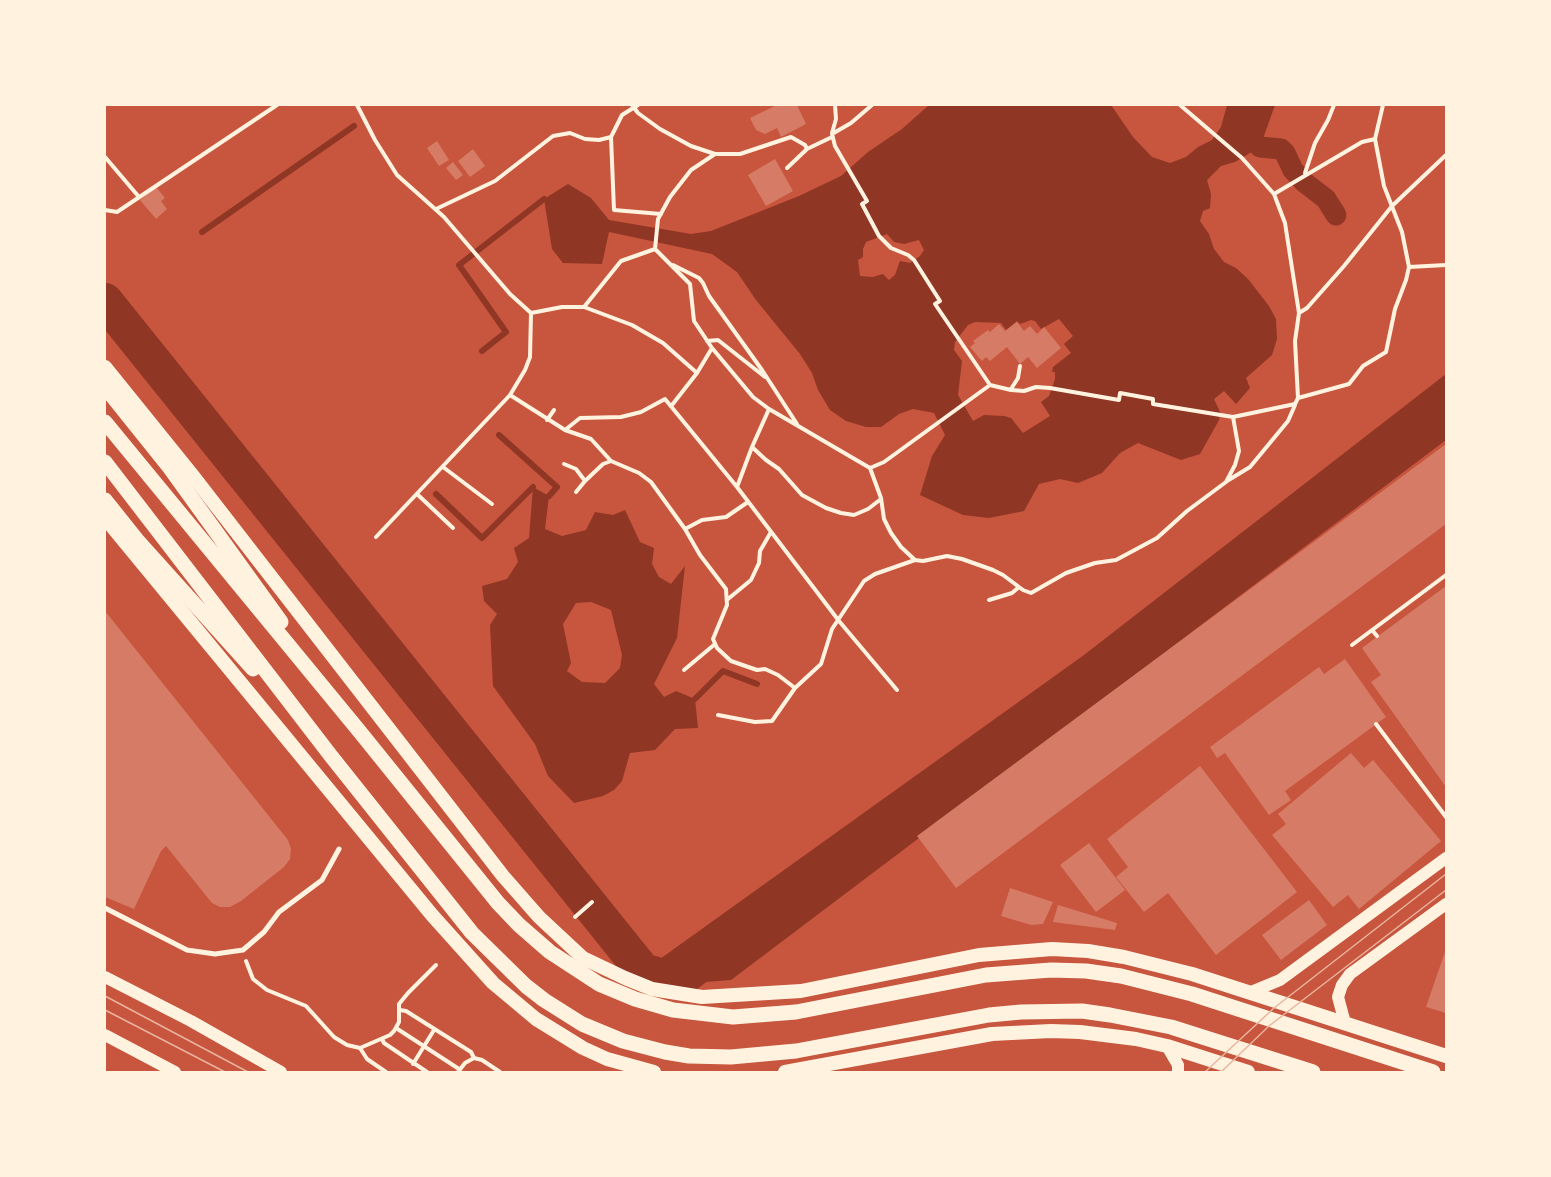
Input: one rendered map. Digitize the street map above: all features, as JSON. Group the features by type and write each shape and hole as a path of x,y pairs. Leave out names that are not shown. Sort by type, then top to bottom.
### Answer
{"highway":[{"path":"105,387 170,468 360,732"},
{"path":"105,422 472,871 519,925 550,952 582,974 617,992 673,1010 711,1016 774,1015 986,975 1051,970 1086,971 1121,976 1192,994 1433,1072"},
{"path":"105,462 331,756 472,933 526,986 582,1024 623,1041 665,1052 689,1056 752,1057 989,1015 1082,1011 1171,1027 1313,1072"},
{"path":"105,500 137,540 331,756"}],"main road":[{"path":"105,367 193,476 503,876 539,917 583,958 652,989 702,997 801,991 980,955 1052,950 1088,951 1124,957 1192,974 1444,1057"},
{"path":"105,518 432,915 493,983 536,1019 583,1048 607,1059 654,1072"},
{"path":"1251,992 1280,980 1446,858"},
{"path":"1345,1023 1338,997 1342,985 1350,974 1446,904"},
{"path":"105,977 191,1020 281,1072"},
{"path":"785,1072 963,1039 1022,1032 1080,1032 1136,1039 1167,1046 1246,1072"},
{"path":"105,1035 175,1072"},
{"path":"1167,1046 1178,1065 1178,1072"}],"street":[{"path":"105,908 187,950 214,954 243,950 264,932 279,912 322,880 339,849"}],"path":[{"path":"105,210 117,212 277,105"},
{"path":"357,105 375,140 398,175 436,209 510,294 531,313 530,357 510,395 376,537"},
{"path":"835,105 836,119 832,136 835,146 867,201 862,204 879,236 891,248 914,260 940,301 935,304 990,385 1024,391 1036,387 1050,388 1119,399 1120,393 1154,399 1153,404 1233,417 1295,404"},
{"path":"788,168 807,149 832,136 872,105"},
{"path":"718,715 754,722 772,722 795,688 821,664 832,629 864,581 875,574 915,560 923,561 947,556 993,570 1031,593 1066,573 1095,563 1116,560 1157,538 1187,511 1250,466 1288,421 1298,398 1295,340 1299,313 1285,222 1274,194 1242,158 1180,105"},
{"path":"1305,174 1315,143 1334,105"},
{"path":"1298,398 1349,384 1363,366 1386,351 1395,309 1409,267 1402,232 1381,175 1375,139 1383,105"},
{"path":"661,214 614,210 611,137 622,115 635,106 638,113 660,129 691,146 715,154 740,154 791,137 805,145 807,149"},
{"path":"436,209 495,182 553,136 570,133 585,139 598,140 611,137"},
{"path":"1274,194 1362,142 1375,139"},
{"path":"715,154 691,170 670,197 658,219 655,249 690,284 694,321 712,348 753,397 769,409 870,468 881,498 884,519 901,547 915,560"},
{"path":"1299,313 1307,308 1344,266 1392,206 1446,155"},
{"path":"105,157 139,197"},
{"path":"584,307 621,261 655,249"},
{"path":"668,262 699,278 703,283 709,296 797,425"},
{"path":"1409,267 1446,265"},
{"path":"531,313 562,307 584,307 632,325 663,343 697,373"},
{"path":"707,341 718,340 768,380"},
{"path":"672,405 697,373 712,348"},
{"path":"1011,390 1018,378 1020,366"},
{"path":"870,468 884,462 990,385"},
{"path":"510,395 565,430 591,439 611,460 639,473 651,482 726,589 726,609 715,634 715,644 720,652 731,661 757,670 765,669 778,675 795,688"},
{"path":"565,430 580,418 621,417 641,412 666,399 748,501 839,621 897,690"},
{"path":"737,487 769,409"},
{"path":"547,420 554,410"},
{"path":"1226,482 1239,452 1233,417"},
{"path":"752,447 779,469 802,495 826,508 854,515 868,509 881,498"},
{"path":"576,492 603,464 611,460"},
{"path":"564,464 576,469 585,481"},
{"path":"443,466 492,504"},
{"path":"417,494 453,528"},
{"path":"685,529 702,520 726,517 748,501"},
{"path":"727,599 751,580 759,563 760,551 771,532"},
{"path":"1352,645 1446,575"},
{"path":"989,600 1012,593 1019,587"},
{"path":"1372,630 1377,636"},
{"path":"684,670 715,644"},
{"path":"1376,724 1446,817"},
{"path":"574,917 592,902"},
{"path":"243,950 253,979 267,990 306,1006 334,1036 348,1045 360,1048 390,1035 399,1022 399,1004 436,965"},
{"path":"400,1010 406,1011 471,1052 474,1058 482,1060 500,1072"},
{"path":"396,1028 459,1071 474,1058"},
{"path":"413,1064 434,1030"},
{"path":"382,1039 413,1064 427,1072"},
{"path":"360,1048 367,1059 386,1072"}],"shaded area":[{"path":"929,105 1111,105 1133,137 1152,157 1170,163 1186,157 1198,147 1212,140 1221,127 1227,105 1275,105 1260,147 1235,162 1221,166 1207,180 1211,194 1210,208 1203,211 1200,221 1209,234 1214,249 1224,262 1236,268 1248,279 1269,306 1276,319 1277,339 1272,355 1246,378 1250,388 1236,404 1224,391 1214,399 1220,412 1219,420 1200,454 1181,460 1138,443 1120,453 1102,473 1078,483 1060,479 1039,484 1024,511 989,518 963,515 920,495 932,456 945,435 934,413 913,409 899,414 881,427 866,427 846,421 830,410 800,354 756,300 737,272 712,254 609,232 602,264 563,263 552,249 544,199 568,184 591,198 609,220 691,234 711,231 799,196 841,176 868,152 902,129","holes":["887,234 894,242 904,244 919,240 924,250 910,263 900,261 895,275 889,280 883,274 873,277 860,276 858,260 863,257 866,242","1059,319 1073,336 1064,344 1071,353 1053,367 1052,372 1055,372 1055,379 1049,396 1041,402 1050,416 1023,433 1011,418 1004,416 984,415 973,421 958,395 962,361 954,350 955,342 968,325 975,322 1001,323 1006,330 1017,321 1020,324 1031,320 1035,321 1041,329"]},
{"path":"1446,374 1446,440 731,980 692,983 646,969 1084,655"},
{"path":"533,487 549,496 545,529 562,536 586,530 595,512 613,515 625,510 640,542 654,548 652,564 659,577 671,584 685,566 677,638 654,684 664,697 676,691 695,699 698,728 675,729 655,750 630,753 622,781 614,790 603,796 574,803 548,776 535,744 493,686 490,625 497,614 484,601 482,586 507,579 518,562 514,548 529,538","holes":["591,602 611,610 622,655 620,668 605,683 582,682 567,671 571,663 563,624 576,603"]}],"building":[{"path":"777,105 797,105 806,124 781,137 777,128 765,134 756,130 750,118"},
{"path":"437,141 449,160 439,166 427,148"},
{"path":"473,149 485,166 470,177 458,161"},
{"path":"775,159 793,191 766,206 748,175"},
{"path":"453,162 463,175 456,180 446,168"},
{"path":"156,187 165,198 161,201 167,209 156,219 140,200"},
{"path":"1017,322 1024,331 1030,326 1037,334 1044,327 1061,348 1037,368 1028,357 1020,364 1007,347 990,361 986,357 982,361 970,347 975,343 973,341 999,324 1005,331"},
{"path":"1446,444 1446,524 956,888 917,836"},
{"path":"1446,586 1446,787 1371,682 1381,675 1362,648"},
{"path":"105,611 288,840 291,849 290,859 284,867 230,907 220,907 212,903 166,846 161,851 134,909 105,897"},
{"path":"1345,659 1386,717 1285,791 1291,800 1269,815 1225,753 1217,758 1210,747 1319,667 1324,674"},
{"path":"1351,753 1364,768 1373,760 1441,841 1359,909 1348,895 1333,907 1272,835 1286,824 1278,814"},
{"path":"1200,766 1297,892 1216,955 1168,893 1144,912 1116,877 1128,867 1107,839"},
{"path":"1089,843 1125,890 1096,912 1060,865"},
{"path":"1010,888 1053,902 1043,924 1031,925 1001,916"},
{"path":"1309,900 1327,925 1281,960 1262,935"},
{"path":"1058,905 1117,923 1115,930 1053,922"},
{"path":"1446,949 1446,1013 1426,1007"}],"waterway":[{"path":"202,232 354,126"},
{"path":"1260,147 1281,149 1293,170 1326,199 1336,215"},
{"path":"482,351 506,332 459,265 544,199"},
{"path":"105,301 643,971 678,981 719,950"},
{"path":"499,435 557,487 549,496"},
{"path":"436,494 482,538 533,487"},
{"path":"695,699 723,671 757,684"}],"tram line":[{"path":"1205,1072 1274,1008 1446,874"},
{"path":"1221,1072 1269,1026 1446,890"},
{"path":"105,996 248,1072"},
{"path":"105,1010 225,1072"}]}
